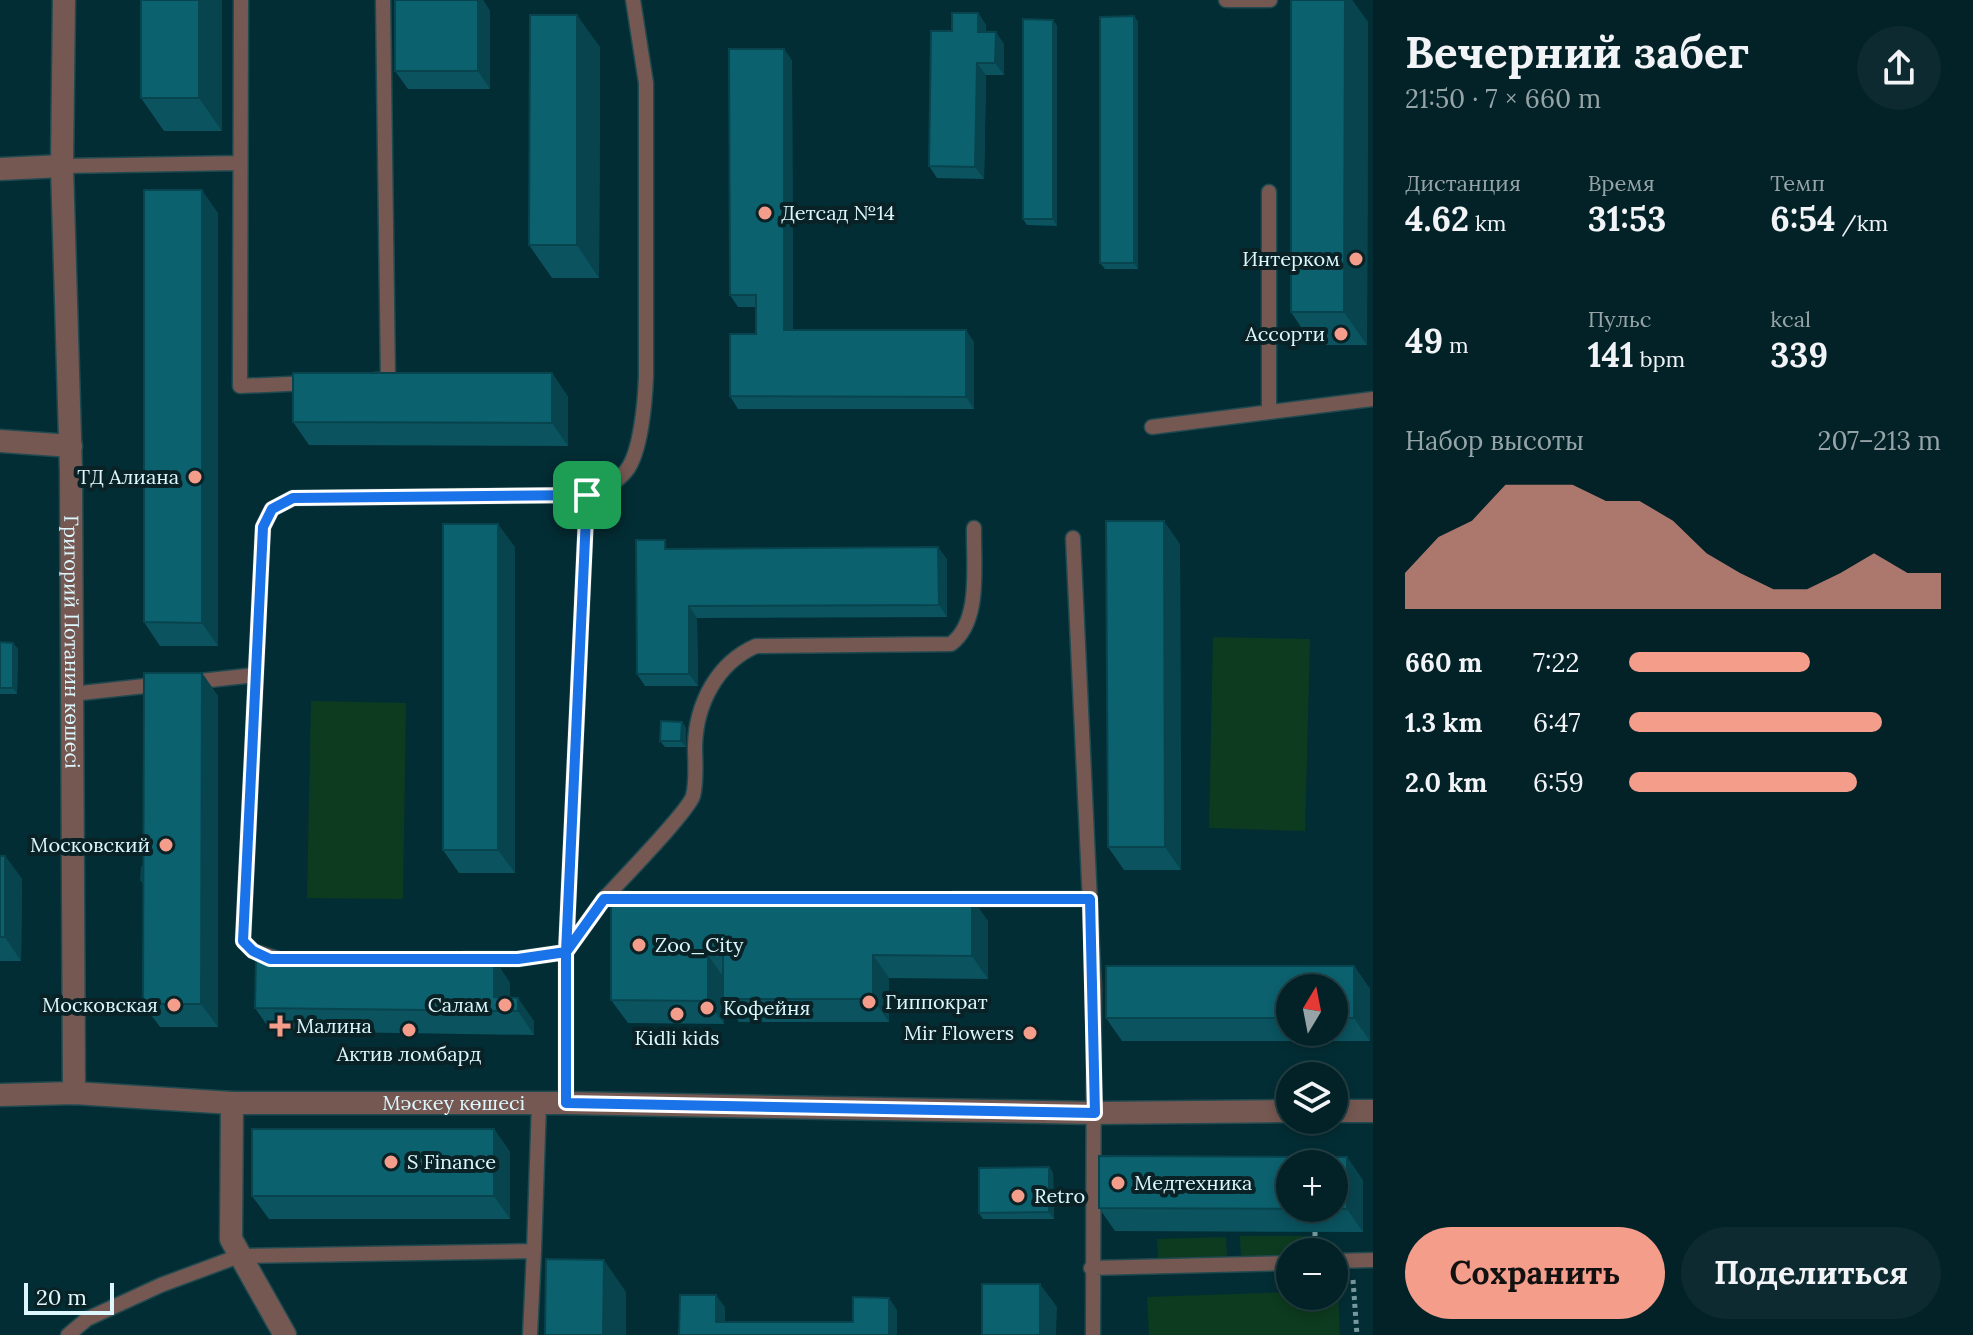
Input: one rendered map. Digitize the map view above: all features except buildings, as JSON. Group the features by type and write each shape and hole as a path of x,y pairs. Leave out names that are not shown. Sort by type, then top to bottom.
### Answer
{"street":[{"name":"Григорий Потанин көшесі","path":"64,0 62,166 71,446 74,1093"},
{"path":"0,169 62,166"},
{"path":"0,441 71,446"},
{"name":"Мәскеу көшесі","path":"0,1095 74,1093 232,1103 566,1103 1095,1113 1276,1111"},
{"path":"232,1103 231,1239 285,1335"},
{"path":"1348,1111 1373,1111"}],"lane":[{"path":"241,0 240,386 329,382"},
{"path":"358,381 388,380 383,0"},
{"path":"301,959 270,959 253,951 243,941 263,527 272,509 293,498 587,495 611,484 628,470 645,403 646,83 633,0"},
{"path":"1226,0 1270,0"},
{"path":"62,166 239,163"},
{"path":"1269,192 1269,412"},
{"path":"1152,427 1373,399"},
{"path":"566,1103 566,952 587,495"},
{"path":"441,959 518,959 566,952 604,899 693,796 698,723 710,688 719,673 740,654 756,646 951,644 961,637 971,611 974,528"},
{"path":"1073,538 1090,899 1102,988 1095,1113 1091,1268 1093,1335"},
{"path":"72,694 255,675"},
{"path":"604,899 651,899"},
{"path":"933,899 1090,899"},
{"path":"530,1335 539,1103"},
{"path":"68,1335 87,1319 161,1285 239,1256 534,1251"},
{"path":"1351,1261 1373,1260"},
{"path":"1091,1268 1276,1263"}],"path":[{"path":"1315,1232 1315,1238"},
{"path":"1351,1261 1357,1335"}],"green space":[{"path":"1213,637 1310,639 1305,831 1209,828"},
{"path":"311,701 406,703 403,899 307,898"},
{"path":"1240,1236 1309,1236 1276,1238 1276,1258 1241,1259"},
{"path":"1226,1237 1227,1259 1158,1261 1157,1239"},
{"path":"1276,1292 1276,1310 1339,1310 1340,1335 1149,1335 1147,1297"}],"place":[{"name":"Детсад №14","path":"765,213"},
{"name":"Интерком","path":"1356,259"},
{"name":"Ассорти","path":"1341,334"},
{"name":"ТД Алиана","path":"195,477"},
{"name":"Московский","path":"166,845"},
{"name":"Zoo_City","path":"639,945"},
{"name":"Гиппократ","path":"869,1002"},
{"name":"Московская","path":"174,1005"},
{"name":"Салам","path":"505,1005"},
{"name":"Кофейня","path":"707,1008"},
{"name":"Kidli kids","path":"677,1014"},
{"name":"Малина","path":"280,1026"},
{"name":"Актив ломбард","path":"409,1030"},
{"name":"Mir Flowers","path":"1030,1033"},
{"name":"S Finance","path":"391,1162"},
{"name":"Медтехника","path":"1118,1183"},
{"name":"Retro","path":"1018,1196"}],"route":[{"path":"587,495 293,498 272,509 263,527 243,941 253,951 270,959 518,959 566,952 566,1103 1095,1113 1090,899 604,899 566,952 587,495"}]}
